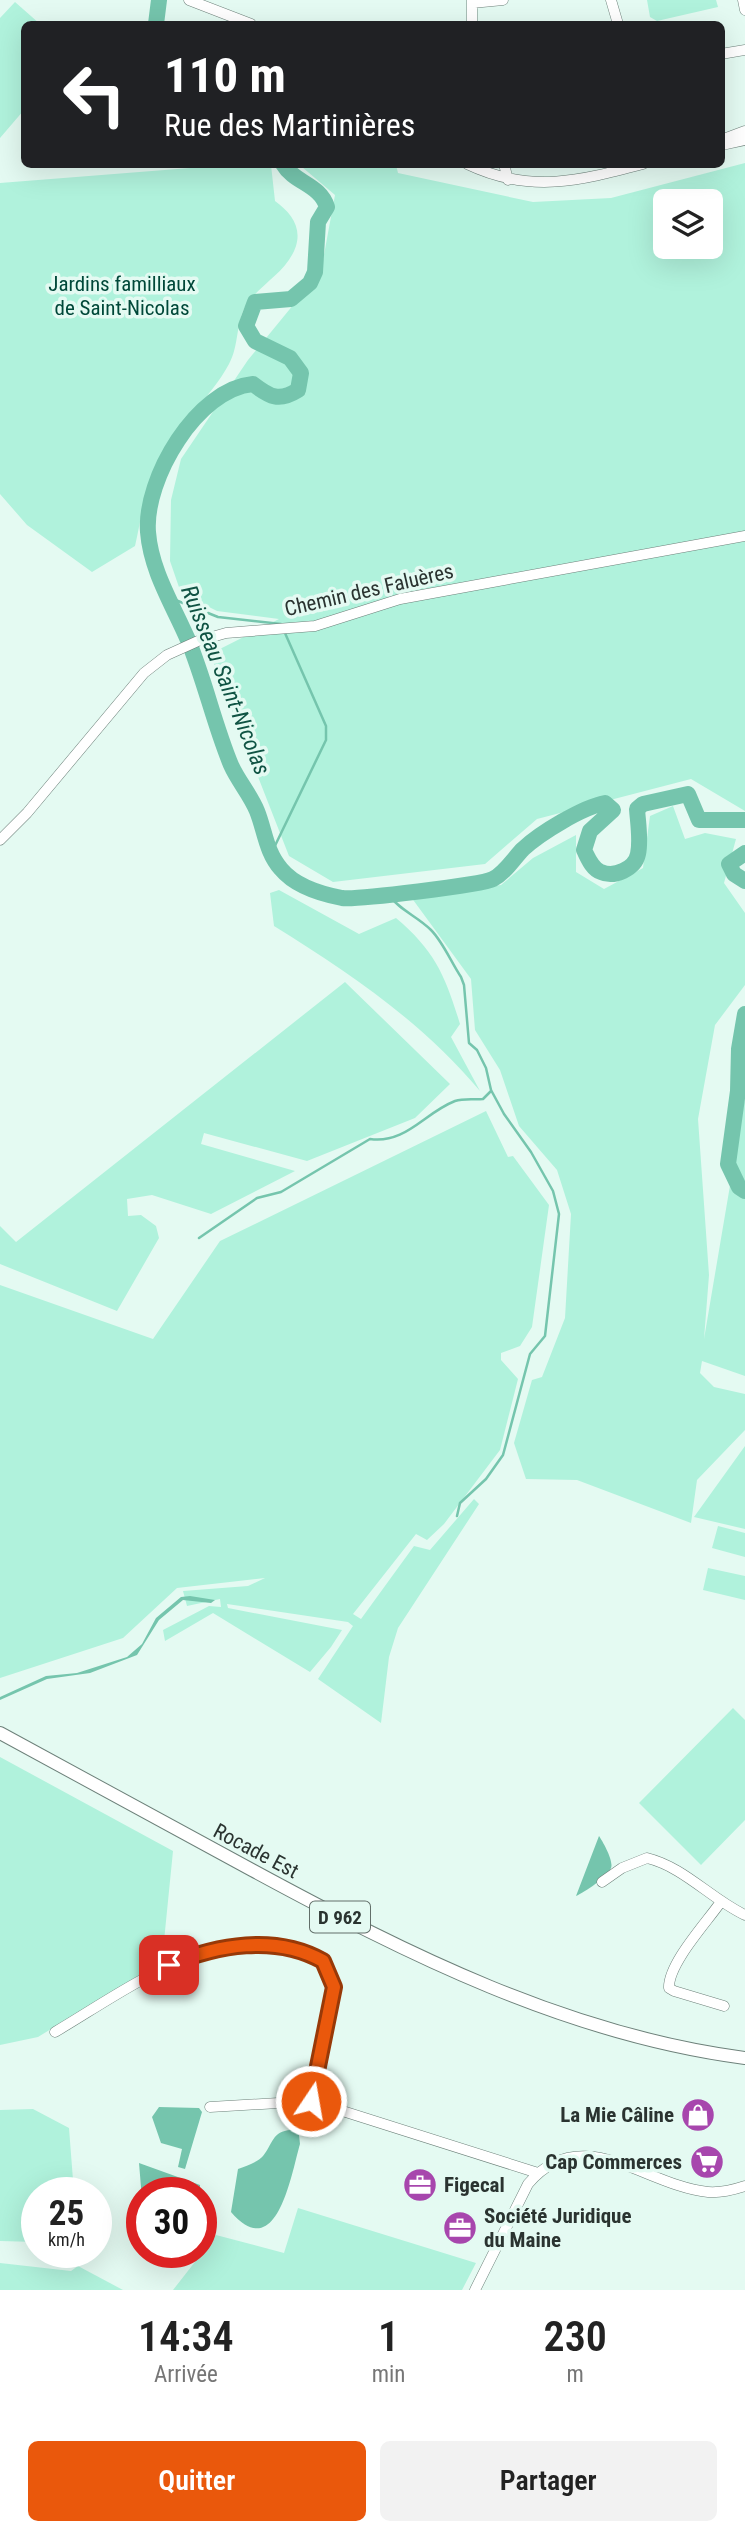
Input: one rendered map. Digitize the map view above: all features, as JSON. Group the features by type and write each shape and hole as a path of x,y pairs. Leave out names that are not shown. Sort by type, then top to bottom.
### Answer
{"main road":[{"name":"Rocade Est","path":"0,1733 355,1926 477,1982 576,2019 700,2052"},
{"name":"D 962","path":"700,2052 745,2058"},
{"name":"D 962","path":"700,2052 745,2068"}],"street":[{"path":"189,0 243,21"},
{"path":"472,21 472,2 503,0"},
{"path":"611,0 617,21"},
{"path":"743,0 745,9"},
{"path":"725,53 745,50"},
{"path":"725,141 745,131"},
{"path":"725,142 745,140"},
{"path":"477,168 508,180 576,182 628,168"},
{"path":"504,168 508,180"},
{"name":"Chemin des Faluères","path":"0,840 27,813 144,673 167,655 198,641 226,633 315,626 400,599 745,536"},
{"path":"603,1882 622,1868 647,1858 677,1871 720,1903 745,1915"},
{"path":"720,1903 681,1957 668,1981 669,1988 674,1991 724,2006"},
{"path":"55,2032 169,1965 213,1948 266,1945 298,1950 323,1961 334,1987 311,2101"},
{"path":"210,2107 311,2101 538,2173"},
{"path":"475,2290 528,2184 538,2173 569,2157 585,2156 614,2161 693,2189 726,2192 745,2186"}],"green space":[{"path":"647,0 716,0 718,7 657,21 650,17"},
{"path":"15,2 37,21 21,21 21,114 0,138 0,18"},
{"path":"745,163 745,811 691,779 537,819 485,864 333,882 289,856 210,654 279,619 217,611 181,593 170,561 171,500 181,459 248,360 321,271 335,195 303,168 397,168 398,173 533,202 611,198"},
{"name":"Jardins familliaux de Saint-Nicolas","path":"190,168 271,168 275,201 296,226 297,239 292,255 245,307 229,364 162,454 148,486 135,546 92,572 27,525 0,494 0,183"},
{"path":"673,806 685,839 705,833 736,839 724,883 745,913 745,985 715,1025 698,1119 709,1275 704,1339 745,1097 745,1376 702,1361 700,1373 714,1387 745,1394 745,1430 697,1480 691,1523 577,1480 526,1479 514,1443 532,1380 542,1377 565,1318 571,1214 557,1170 519,1126 500,1070 475,1030 471,979 411,897 501,885 533,858 576,835 576,872 604,889 643,868 650,816"},
{"path":"279,890 359,934 396,918 409,930 437,965 449,991 460,1024 451,1037 480,1091 434,1043 384,1000 274,926 270,893"},
{"path":"345,982 450,1084 415,1118 307,1161 204,1133 201,1144 295,1171 211,1214 152,1195 127,1199 128,1216 141,1215 156,1226 159,1238 117,1311 0,1264 0,1226 16,1242"},
{"path":"486,1111 508,1157 513,1156 549,1205 532,1327 520,1346 501,1353 501,1360 518,1379 500,1450 444,1524 427,1540 416,1534 353,1614 361,1619 414,1546 430,1550 474,1499 479,1504 398,1628 389,1657 381,1723 318,1679 353,1626 348,1622 227,1604 228,1608 342,1630 310,1672 213,1613 165,1641 163,1630 209,1606 221,1607 220,1599 187,1606 183,1591 248,1586 265,1578 177,1588 123,1638 0,1678 0,1285 153,1339 220,1241"},
{"path":"745,1446 745,1529 694,1517"},
{"path":"718,1526 745,1533 745,1557 712,1548"},
{"path":"708,1568 745,1576 745,1600 703,1590"},
{"path":"733,1708 745,1720 745,1820 701,1865 639,1803"},
{"path":"0,1757 173,1851 162,1961 38,2037 0,2045"},
{"path":"33,2109 69,2128 73,2177 21,2177 21,2242 0,2241 0,2110"},
{"path":"298,2208 476,2263 462,2290 173,2290 190,2268 217,2268 217,2235 284,2253"},
{"path":"0,2263 21,2265 21,2268 71,2271 82,2268 123,2290 0,2290"}],"shaded area":[{"path":"181,1597 215,1600 211,1603 183,1600 159,1620 137,1655 90,1673 47,1679 0,1700 0,1697 46,1676 77,1673 127,1657 142,1644 156,1618"},
{"path":"599,1836 610,1856 611,1868 590,1888 576,1896"},
{"path":"159,2107 199,2108 202,2112 185,2169 178,2167 182,2149 161,2143 152,2117"},
{"path":"291,2130 299,2135 300,2144 279,2210 271,2222 260,2228 247,2226 231,2212 238,2169 261,2158 276,2136"},
{"path":"139,2163 178,2177 140,2177"}],"waterway":[{"name":"Ruisseau Saint-Nicolas","path":"156,21 159,0"},
{"name":"Ruisseau Saint-Nicolas","path":"286,168 319,193 327,207 318,222 315,272 310,283 291,299 255,302 246,326 255,341 290,358 301,373 298,390 280,397 270,395 253,384 232,390 212,402 194,419 178,440 155,487 149,511 148,532 153,560 194,655 225,750 257,811 276,862 293,880 317,892 342,898 370,897 493,879 523,849 562,821 605,803 613,810 590,831 584,850 595,868 606,874 623,871 636,859 639,843 637,809 643,804 688,794 699,820 745,820"},
{"path":"168,597 218,617 281,624 326,726 326,740 271,854"},
{"name":"Ruisseau Saint-Nicolas","path":"745,853 729,864 734,874 745,881"},
{"path":"388,894 435,935 461,977 469,1043 477,1050 486,1068 491,1090 504,1114 531,1152 553,1191 559,1214 545,1336 530,1354 503,1455 486,1479 460,1503 457,1516"},
{"name":"Ruisseau Saint-Nicolas","path":"745,1014 728,1164 739,1187 745,1191"},
{"path":"199,1238 257,1198 281,1192 370,1139 394,1137 444,1106 455,1101 483,1099 491,1091"}],"place":[{"name":"La Mie Câline","path":"698,2115"},
{"name":"Cap Commerces","path":"707,2162"},
{"name":"Figecal","path":"420,2185"},
{"name":"Société Juridique du Maine","path":"460,2228"}],"route":[{"path":"169,1965 213,1948 238,1945 266,1945 298,1950 323,1961 330,1971 334,1987 311,2101"}]}
